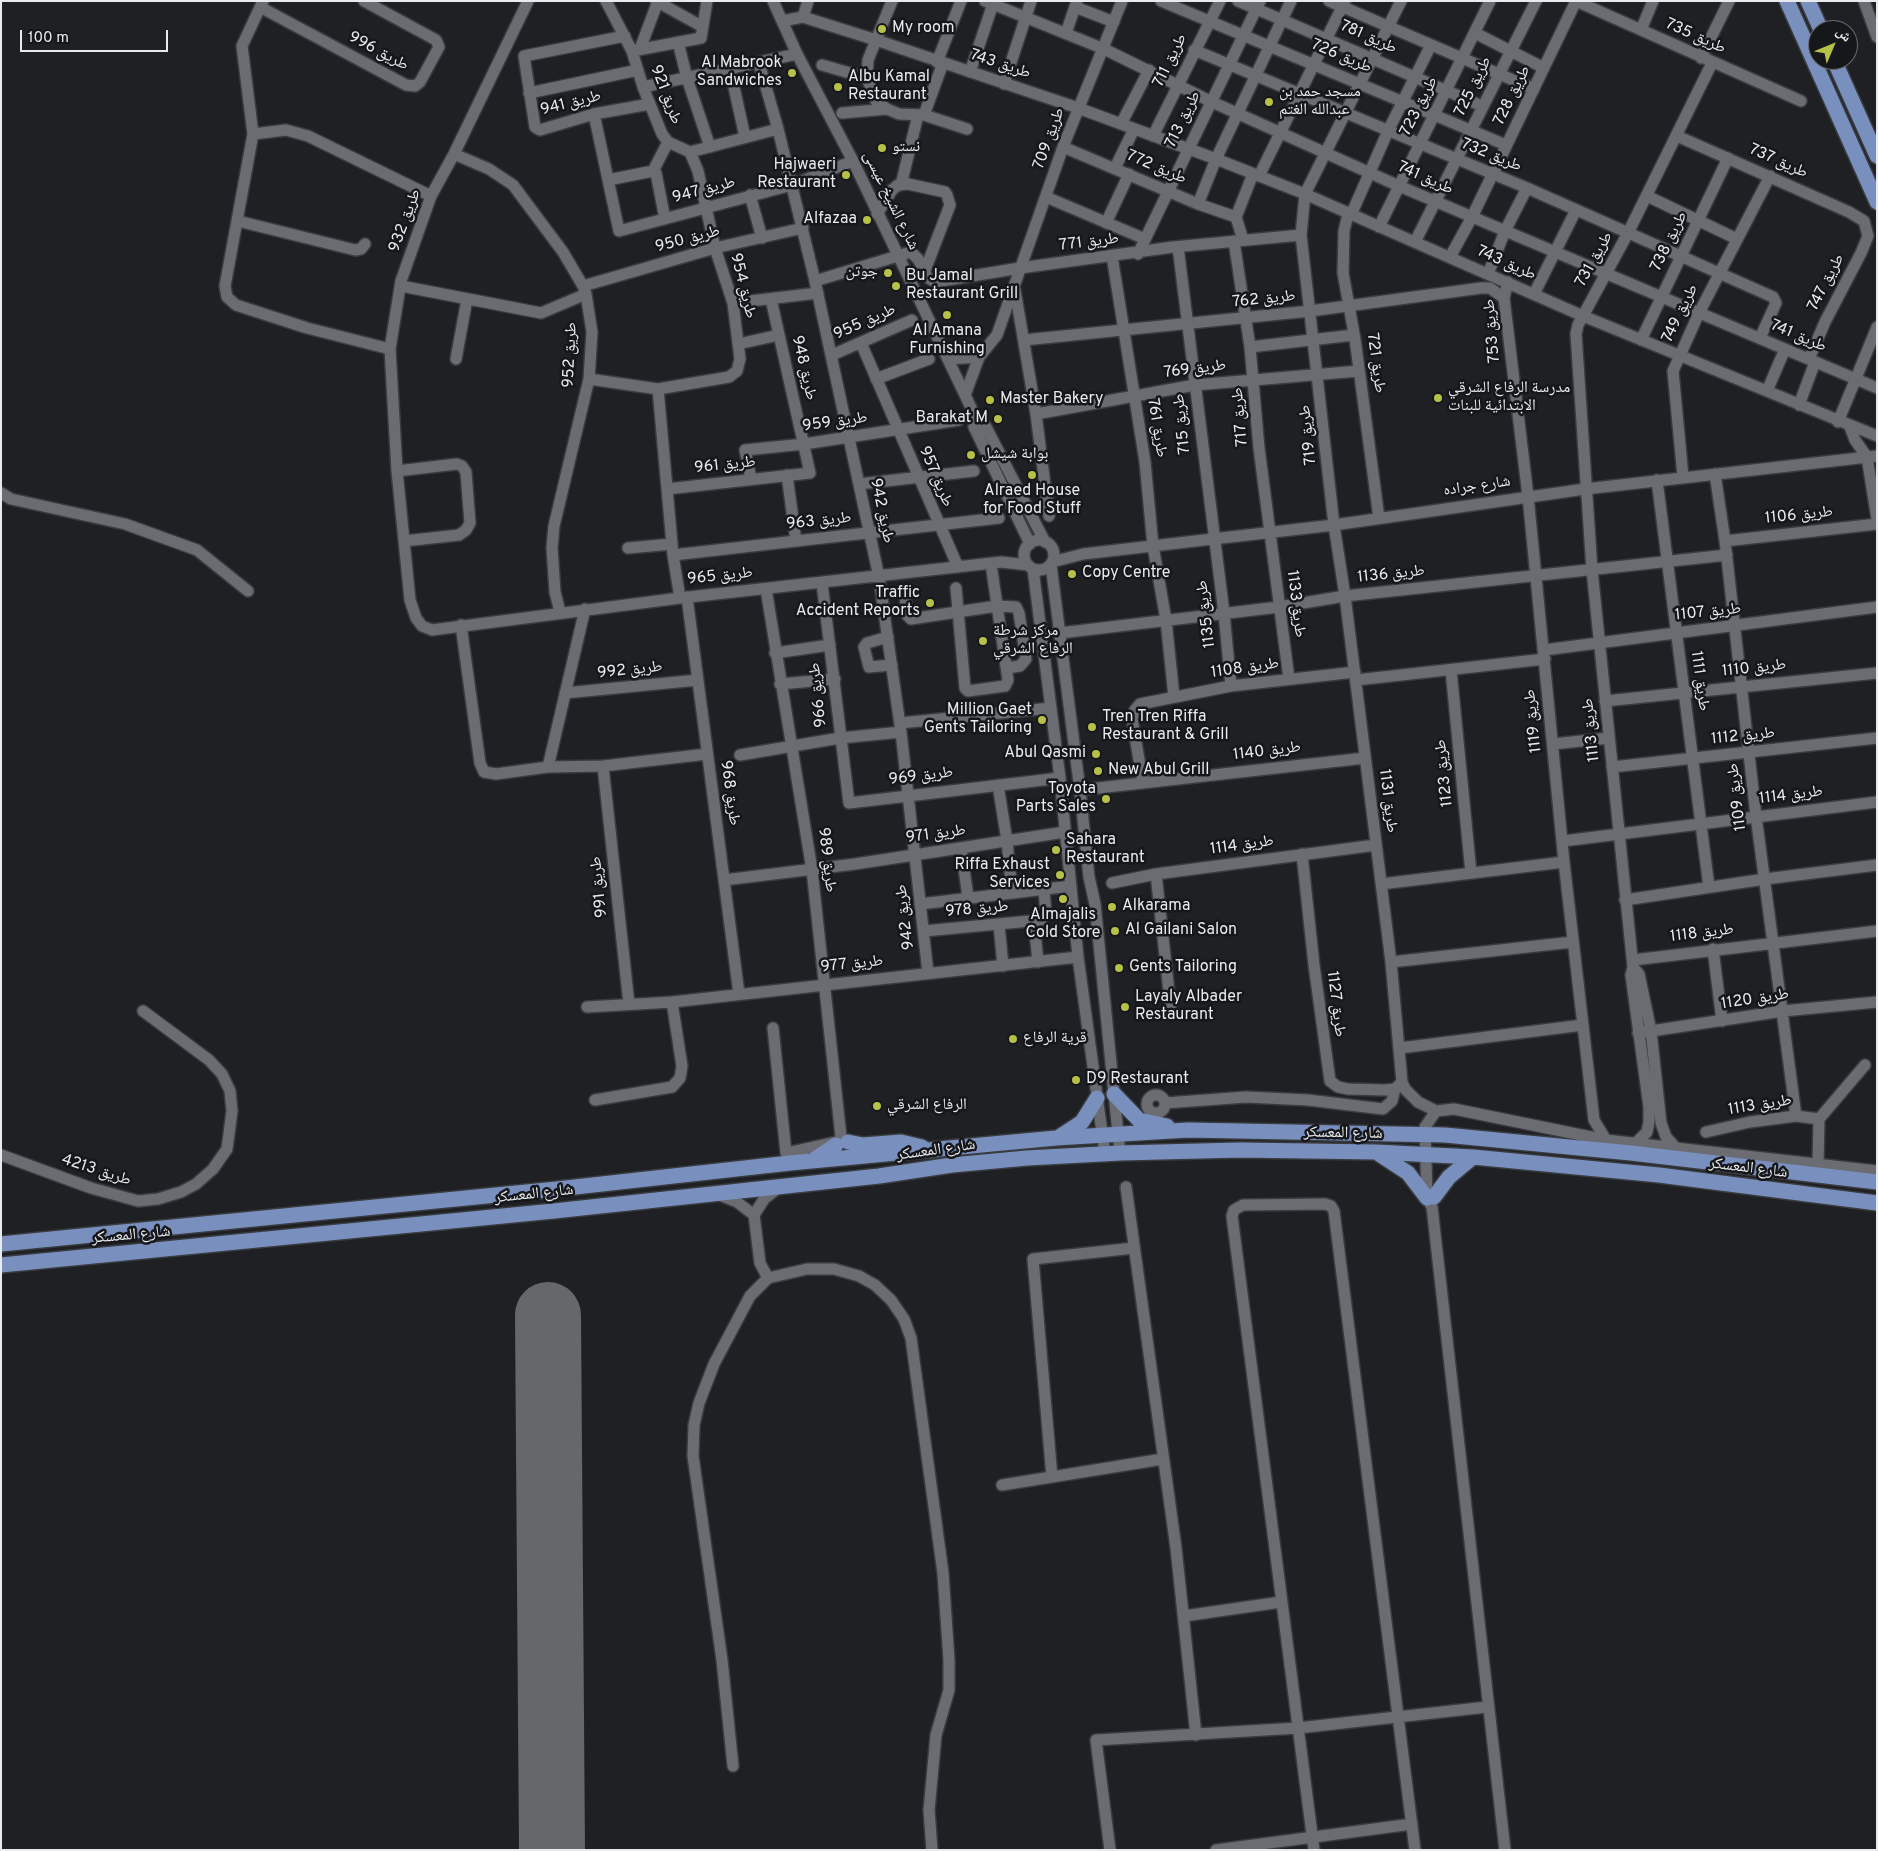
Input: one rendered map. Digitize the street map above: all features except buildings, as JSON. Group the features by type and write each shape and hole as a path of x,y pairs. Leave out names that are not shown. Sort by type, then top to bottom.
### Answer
{"main road":[{"path":"1787,1 1877,202"},
{"path":"1808,1 1817,20"},
{"path":"1838,70 1877,156"},
{"path":"1114,1094 1139,1120 1188,1130"},
{"path":"1056,1138 1077,1127 1098,1098"},
{"name":"شارع المعسكر","path":"1,1244 1056,1138 1188,1130 1428,1134 1631,1153 1877,1182"},
{"path":"812,1162 840,1141 863,1146 901,1142 930,1151"},
{"name":"شارع المعسكر","path":"1,1265 782,1186 999,1160 1112,1154 1240,1150 1376,1152 1473,1157 1659,1175 1877,1203"},
{"path":"1376,1152 1408,1173 1431,1201 1449,1177 1473,1157"}],"street":[{"name":"طريق 996","path":"364,1 436,40 439,48 420,82 415,86 406,85 261,4 242,46 253,134 225,286 227,297 236,304 308,328 390,349"},
{"name":"طريق 932","path":"442,628 432,630 422,626 416,618 410,600 397,471 390,349 401,286 431,196 454,154 528,1"},
{"name":"طريق 921","path":"606,1 625,36 636,50 638,70 643,87 662,134 668,142 690,152"},
{"path":"702,32 707,1"},
{"name":"شارع الشيخ عيسى","path":"773,1 797,54 853,161 964,395 975,416 986,427 1049,545"},
{"path":"803,17 808,1"},
{"path":"892,1 868,60 867,78 876,101 887,109 899,114 921,115 967,129"},
{"path":"901,185 921,115 961,1"},
{"path":"1004,84 1032,1"},
{"name":"طريق 709","path":"964,395 979,357 997,335 1015,290 1020,268 1063,147 1122,1"},
{"name":"طريق 726","path":"1161,1 1178,4 1209,21 1506,145"},
{"name":"طريق 711","path":"1152,136 1220,1"},
{"name":"طريق 781","path":"1238,1 1258,5 1282,19 1482,106"},
{"path":"1198,204 1216,159 1291,1"},
{"path":"1329,1 1343,4 1388,26 1534,89"},
{"name":"طريق 719","path":"1334,525 1301,235 1305,194 1401,1"},
{"name":"طريق 723","path":"1379,227 1448,90 1490,1"},
{"name":"طريق 725","path":"1414,242 1536,1"},
{"name":"طريق 735","path":"1576,1 1596,5 1641,30 1801,101"},
{"name":"طريق 728","path":"1450,257 1472,217 1576,1"},
{"path":"1641,30 1653,1"},
{"name":"طريق 731","path":"1585,489 1576,334 1583,316 1607,274 1677,136 1729,1"},
{"path":"1864,1 1877,37"},
{"path":"636,50 657,2 702,32"},
{"path":"970,72 995,3"},
{"name":"طريق 741","path":"995,3 1025,18 1104,49 1178,83 1212,102 1399,186 1877,388"},
{"path":"1066,33 1076,4 1114,22"},
{"path":"1236,217 1343,4"},
{"name":"طريق 713","path":"1138,254 1258,5"},
{"name":"طريق 743","path":"782,21 803,17 876,40 1078,108 1216,159 1305,194 1583,316 1850,427 1877,436"},
{"path":"636,50 678,42 702,32"},
{"path":"1475,33 1544,68"},
{"name":"طريق 941","path":"625,36 527,55 524,59 534,127 540,130 594,114 650,104"},
{"path":"678,42 687,78 710,147"},
{"name":"طريق 721","path":"1379,518 1354,335 1343,273 1344,230 1388,131 1431,45"},
{"name":"طريق 732","path":"1194,50 1527,188 1773,297 1776,303 1760,338"},
{"path":"643,87 797,54"},
{"name":"طريق 942","path":"759,62 778,128 816,281 868,533 879,577 900,728 928,973"},
{"path":"822,65 867,78"},
{"path":"730,68 745,137"},
{"name":"طريق 941","path":"529,93 638,70"},
{"path":"1121,124 1150,70"},
{"path":"842,113 887,109"},
{"path":"594,114 608,180 653,171"},
{"path":"690,152 778,128"},
{"path":"1115,168 1134,129"},
{"path":"253,134 286,130 308,136 431,196"},
{"name":"طريق 737","path":"1677,136 1770,176 1849,212 1864,221"},
{"path":"653,171 668,142"},
{"name":"طريق 772","path":"1063,147 1198,204 1236,217"},
{"name":"طريق 954","path":"658,389 729,377 737,371 740,359 733,303 715,248 698,171 690,152"},
{"name":"طريق 952","path":"454,154 489,169 513,185 558,246 584,290 592,332 590,379 554,526 552,548 560,612"},
{"name":"طريق 738","path":"1641,340 1728,158"},
{"name":"طريق 947","path":"608,180 619,231 707,206 792,185 853,161"},
{"path":"653,171 656,173 665,218"},
{"path":"1106,223 1129,174"},
{"name":"طريق 749","path":"1683,477 1673,372 1699,313 1770,176"},
{"path":"877,214 892,190 901,185 908,184 944,192 949,198 950,205 924,273"},
{"path":"1488,274 1505,231 1527,188"},
{"path":"750,196 762,238"},
{"path":"1647,196 1737,239"},
{"name":"طريق 771","path":"1046,197 1145,239"},
{"path":"1534,294 1576,210"},
{"name":"طريق 717","path":"1236,217 1270,532"},
{"path":"238,221 355,250 362,249 365,244"},
{"name":"طريق 747","path":"1799,405 1812,360 1868,236 1864,221"},
{"name":"طريق 950","path":"401,286 541,313 584,290 715,248 803,228"},
{"name":"طريق 771","path":"924,273 935,282 1020,268 1138,254 1178,247 1301,235"},
{"name":"طريق 715","path":"1178,247 1213,538"},
{"path":"816,281 901,262 911,252 918,259 924,273"},
{"name":"طريق 761","path":"1112,256 1145,462 1153,546 1166,620 1174,697"},
{"name":"طريق 753","path":"1508,282 1504,298 1528,496"},
{"name":"طريق 762","path":"1024,340 1310,311 1481,288 1490,288 1504,298"},
{"name":"طريق 709","path":"1015,290 1036,414 1049,516"},
{"path":"733,303 818,293"},
{"path":"456,359 468,299"},
{"name":"طريق 948","path":"772,299 810,473"},
{"name":"طريق 955","path":"832,356 912,320"},
{"path":"1838,422 1877,327"},
{"path":"738,344 779,335"},
{"path":"1250,347 1354,335"},
{"name":"طريق 957","path":"861,343 958,568"},
{"path":"1767,391 1785,349"},
{"path":"948,359 979,357"},
{"path":"876,379 929,359"},
{"name":"طريق 769","path":"1036,414 1195,385 1359,371"},
{"path":"590,379 658,389 673,549 684,597"},
{"name":"شارع الشيخ عيسى","path":"975,416 974,426 1027,547"},
{"name":"طريق 959","path":"751,479 745,450 804,444 959,420"},
{"path":"1850,427 1855,440 1872,456 1877,519"},
{"name":"شارع جراده","path":"1083,554 1334,525 1528,496 1872,456"},
{"path":"397,471 456,464 462,466 466,472 470,523 466,530 459,535 404,541"},
{"path":"859,484 974,471"},
{"name":"طريق 961","path":"667,489 810,473"},
{"name":"طريق 1109","path":"1715,474 1727,555 1756,816 1796,1116"},
{"path":"787,475 796,542"},
{"name":"طريق 1111","path":"1657,480 1709,887"},
{"name":"طريق 1113","path":"1585,489 1625,900 1633,963 1631,975 1650,1122 1646,1132 1637,1142"},
{"path":"1,493 11,500 125,524 197,550 248,591"},
{"name":"طريق 1119","path":"1528,496 1564,862 1593,1114 1596,1125 1606,1140"},
{"name":"طريق 963","path":"628,548 673,549 796,542 999,518"},
{"name":"طريق 1106","path":"1725,541 1877,524"},
{"name":"طريق 1131","path":"1334,525 1345,596 1391,962 1400,1048 1399,1085"},
{"name":"طريق 1133","path":"1270,532 1289,679"},
{"name":"طريق 1135","path":"1213,538 1224,613 1231,686"},
{"path":"1083,554 1037,541 1027,547 1060,778 1078,957 1098,1098 1110,1135"},
{"path":"1049,545 1080,790 1114,1094 1110,1135 1112,1154"},
{"name":"طريق 965","path":"996,563 1027,547"},
{"path":"1030,567 1042,570 1051,564 1083,554"},
{"name":"طريق 1136","path":"1060,633 1279,607 1345,596 1727,555"},
{"path":"956,588 965,688 968,691 1005,686 1008,680 997,606 996,563"},
{"name":"طريق 965","path":"442,628 684,597 996,563 1030,567"},
{"name":"طريق 966","path":"822,583 849,803"},
{"name":"طريق 989","path":"766,589 790,746 804,811 812,870 840,1141"},
{"path":"905,596 907,615 911,619 997,606 1016,608 1019,612 1026,660 1020,666 1007,668"},
{"name":"طريق 968","path":"684,597 698,680 739,994"},
{"name":"طريق 1107","path":"1544,654 1600,642 1877,607"},
{"name":"طريق 992","path":"548,767 585,609"},
{"path":"461,625 480,763 484,772 496,774 548,767 603,766 707,754"},
{"path":"888,637 867,642 864,647 869,667 892,665"},
{"path":"775,653 830,645"},
{"path":"1355,676 1451,670 1544,654"},
{"name":"طريق 1123","path":"1451,670 1471,873"},
{"name":"طريق 1110","path":"1605,702 1877,673"},
{"name":"طريق 1108","path":"1143,783 1132,719 1134,710 1140,704 1231,686 1289,679 1355,676"},
{"path":"780,684 834,679"},
{"name":"طريق 992","path":"564,694 698,680"},
{"path":"740,755 900,728 1051,708"},
{"path":"1553,744 1609,738"},
{"name":"طريق 1112","path":"1612,768 1877,738"},
{"name":"طريق 1140","path":"1080,790 1365,758"},
{"name":"طريق 991","path":"603,766 628,1004"},
{"name":"طريق 969","path":"849,803 908,794 1060,778"},
{"path":"998,785 1007,841 1012,892"},
{"name":"طريق 1114","path":"1620,834 1877,802"},
{"name":"طريق 971","path":"724,880 812,870 1065,832"},
{"path":"1563,841 1620,834"},
{"name":"طريق 1114","path":"1112,883 1156,874 1376,846"},
{"path":"961,848 968,897"},
{"name":"طريق 1127","path":"1302,854 1314,965 1333,1102"},
{"path":"1381,884 1564,862"},
{"path":"1625,900 1765,879 1877,865"},
{"path":"1156,874 1171,1010"},
{"path":"920,904 1071,886"},
{"path":"1038,962 1034,922 1041,920 1046,914 1044,890"},
{"name":"طريق 978","path":"924,931 1034,922"},
{"path":"999,924 1003,966"},
{"name":"طريق 1118","path":"1633,963 1713,949 1877,931"},
{"path":"1391,962 1573,942"},
{"path":"1713,949 1722,1021"},
{"name":"طريق 977","path":"587,1007 672,1002 1078,957"},
{"name":"طريق 1113","path":"1633,963 1639,974 1651,1031 1661,1122 1666,1137 1675,1148"},
{"path":"595,1100 672,1087 680,1078 682,1066 672,1002"},
{"name":"طريق 1120","path":"1638,1033 1783,1011 1877,1002"},
{"name":"طريق 4213","path":"1,1155 91,1188 138,1200 158,1199 181,1192 196,1184 213,1169 227,1150 232,1111 230,1091 222,1074 209,1060 143,1011"},
{"path":"1400,1048 1583,1025"},
{"path":"773,1028 786,1153 840,1141"},
{"path":"1818,1165 1819,1119 1865,1065"},
{"path":"1330,1081 1338,1087 1348,1089 1399,1085 1418,1102 1436,1111 1454,1109 1575,1135 1877,1171"},
{"path":"1165,1103 1246,1097 1333,1102 1383,1109 1392,1101 1399,1085"},
{"path":"1436,1111 1424,1127 1428,1134 1431,1201 1505,1850"},
{"path":"1575,1135 1588,1124 1593,1114"},
{"name":"طريق 1113","path":"1706,1132 1796,1116 1819,1119"},
{"path":"768,1278 760,1263 754,1215 764,1199 782,1186"},
{"path":"1126,1187 1184,1616 1196,1735"},
{"path":"714,1193 738,1202 754,1215"},
{"path":"1313,1844 1233,1212 1243,1205 1325,1204 1331,1206 1334,1211 1400,1717 1415,1850"},
{"path":"1052,1477 1033,1259 1134,1248"},
{"path":"733,1766 722,1660 693,1456 694,1425 699,1404 714,1364 750,1296 768,1278 807,1269 834,1269 859,1276 875,1285 891,1300 904,1319 911,1338 943,1573 949,1660 948,1690 935,1744 929,1810 932,1850"},
{"path":"1002,1485 1163,1459"},
{"path":"1184,1616 1281,1602"},
{"path":"1110,1850 1096,1740 1298,1728 1488,1707"},
{"path":"1216,1850 1313,1844 1412,1824"}],"runway":[{"path":"548,1315 552,1850"}],"place":[{"name":"My room","path":"882,29"},
{"name":"Al Mabrook Sandwiches","path":"792,73"},
{"name":"Albu Kamal Restaurant","path":"838,87"},
{"name":"مسجد حمد بن عبدالله الغتم","path":"1269,102"},
{"name":"نستو","path":"882,148"},
{"name":"Hajwaeri Restaurant","path":"846,175"},
{"name":"Alfazaa","path":"867,220"},
{"name":"جوتن","path":"888,273"},
{"name":"Bu Jamal Restaurant Grill","path":"896,286"},
{"name":"Al Amana Furnishing","path":"947,315"},
{"name":"مدرسة الرفاع الشرقي الابتدائية للبنات","path":"1438,398"},
{"name":"Master Bakery","path":"990,400"},
{"name":"Barakat M","path":"998,419"},
{"name":"بوابة شيشل","path":"971,455"},
{"name":"Alraed House for Food Stuff","path":"1032,475"},
{"name":"Copy Centre","path":"1072,574"},
{"name":"Traffic Accident Reports","path":"930,603"},
{"name":"مركز شرطة الرفاع الشرقي","path":"983,641"},
{"name":"Million Gaet Gents Tailoring","path":"1042,720"},
{"name":"Tren Tren Riffa Restaurant & Grill","path":"1092,727"},
{"name":"Abul Qasmi","path":"1096,754"},
{"name":"New Abul Grill","path":"1098,771"},
{"name":"Toyota Parts Sales","path":"1106,799"},
{"name":"Sahara Restaurant","path":"1056,850"},
{"name":"Riffa Exhaust Services","path":"1060,875"},
{"name":"Almajalis Cold Store","path":"1063,899"},
{"name":"Alkarama","path":"1112,907"},
{"name":"Al Gailani Salon","path":"1115,931"},
{"name":"Gents Tailoring","path":"1119,968"},
{"name":"Layaly Albader Restaurant","path":"1125,1007"},
{"name":"قرية الرفاع","path":"1013,1039"},
{"name":"D9 Restaurant","path":"1076,1080"},
{"name":"الرفاع الشرقي","path":"877,1106"}]}
